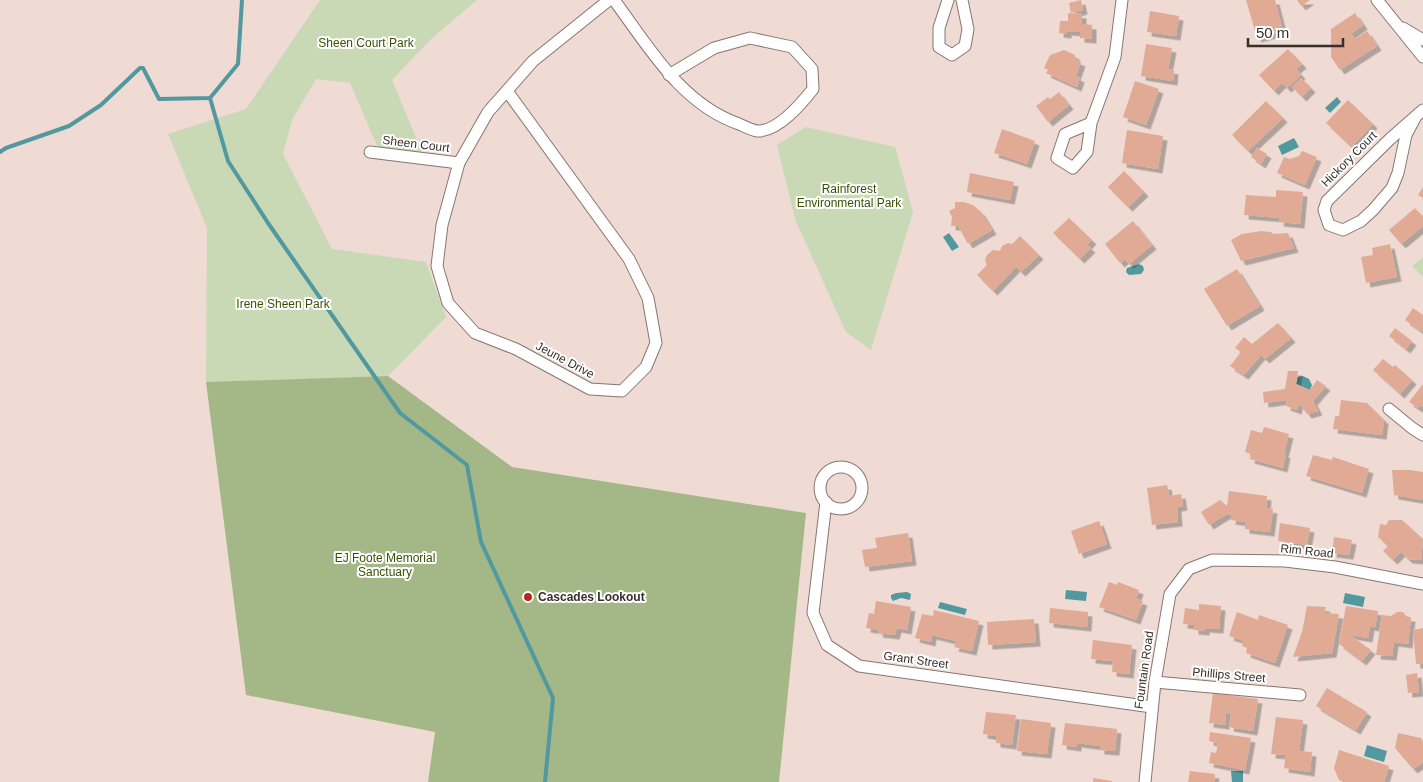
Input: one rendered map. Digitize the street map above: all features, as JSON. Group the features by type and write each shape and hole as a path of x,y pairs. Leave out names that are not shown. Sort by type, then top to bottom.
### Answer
{"street":[{"name":"Jeune Drive","path":"507,91 629,259 648,298 656,343 646,367 622,391 590,389 516,349 475,333 448,303 437,266 442,225 459,163 488,112 533,61 609,0"},
{"path":"614,0 669,75 686,93 728,121 757,131 771,128 798,109 813,89 812,69 792,47 750,38 714,48 669,75"},
{"path":"948,0 939,28 939,47 952,55 965,46 968,29 962,0"},
{"path":"1091,123 1115,57 1122,0"},
{"path":"1378,0 1423,57"},
{"path":"1399,26 1423,40"},
{"name":"Hickory Court","path":"1419,114 1406,135 1398,173 1392,188 1361,221 1343,230 1329,225 1324,210 1327,201 1390,139 1419,114"},
{"name":"Sheen Court","path":"370,152 459,163"},
{"path":"1389,409 1423,435"},
{"name":"Grant Street","path":"826,502 813,613 826,645 859,666 1152,707"},
{"name":"Rim Road","path":"1189,569 1212,560 1285,561 1335,567 1423,584"},
{"name":"Fountain Road","path":"1145,782 1155,682 1170,594 1189,569"},
{"name":"Phillips Street","path":"1155,682 1300,695"}],"green space":[{"name":"Irene Sheen Park","path":"320,0 477,0 431,39 392,80 422,152 378,148 350,83 316,79 292,120 283,154 332,249 426,262 446,317 388,376 206,382 207,228 168,134 246,109"},
{"name":"Rainforest Environmental Park","path":"806,127 895,147 913,212 871,350 846,332 795,219 777,145"},
{"path":"1423,257 1423,277 1412,266"},
{"name":"EJ Foote Memorial Sanctuary","path":"388,376 512,467 806,513 779,782 428,782 435,732 246,695 206,382"}],"water":[{"path":"1337,97 1341,102 1330,113 1325,108"},
{"path":"1294,138 1299,147 1282,155 1278,146"},
{"path":"949,233 959,247 952,251 943,237"},
{"path":"1139,264 1143,266 1144,270 1141,274 1129,275 1126,272 1127,268"},
{"path":"1303,376 1309,379 1312,385 1310,390 1296,384 1298,377"},
{"path":"1066,590 1087,592 1086,601 1065,599"},
{"path":"907,592 911,594 910,600 901,598 893,601 891,598 891,595 896,593"},
{"path":"1345,593 1365,597 1363,607 1343,603"},
{"path":"940,602 967,609 965,615 938,608"},
{"path":"1367,745 1387,751 1384,762 1364,756"},
{"path":"1231,771 1243,771 1243,782 1232,782"}],"building":[{"path":"1081,0 1083,10 1071,13 1069,3"},
{"path":"1246,0 1275,0 1283,31 1257,38"},
{"path":"1297,0 1310,0 1301,6"},
{"path":"1150,11 1179,16 1176,36 1147,32"},
{"path":"1068,13 1082,14 1082,24 1092,25 1092,39 1080,38 1080,32 1067,31 1067,34 1059,33 1060,21 1068,21"},
{"path":"1355,13 1363,25 1351,34 1355,39 1367,31 1377,46 1340,70 1331,57 1331,29"},
{"path":"1146,44 1172,48 1168,69 1174,70 1173,81 1141,76"},
{"path":"1288,49 1302,64 1296,69 1301,75 1287,88 1282,83 1274,91 1259,75"},
{"path":"1064,50 1075,55 1076,60 1081,62 1076,76 1080,78 1077,87 1046,73 1048,70 1044,68 1050,55"},
{"path":"1301,78 1311,88 1302,97 1292,87"},
{"path":"1135,81 1159,89 1146,125 1123,117"},
{"path":"1059,92 1069,105 1048,122 1036,106"},
{"path":"1348,100 1373,124 1351,147 1326,123"},
{"path":"1266,101 1283,118 1248,151 1232,135"},
{"path":"1002,129 1035,141 1027,164 994,153"},
{"path":"1127,130 1163,136 1158,169 1122,163"},
{"path":"1257,148 1267,154 1261,164 1251,157"},
{"path":"1302,151 1317,157 1305,185 1277,173 1284,157 1290,159 1299,156"},
{"path":"1124,171 1144,192 1128,207 1108,187"},
{"path":"970,173 1014,182 1010,200 967,192"},
{"path":"1423,187 1423,198 1418,195"},
{"path":"1276,190 1303,192 1300,224 1279,222 1280,218 1244,215 1246,195 1276,197"},
{"path":"955,202 973,205 981,212 992,230 968,244 958,226 951,226 952,217 949,211 955,208"},
{"path":"1415,208 1423,217 1423,226 1401,244 1389,230"},
{"path":"1069,218 1092,240 1087,245 1091,248 1080,259 1053,233"},
{"path":"1133,221 1152,245 1129,264 1125,259 1120,263 1105,244"},
{"path":"1261,231 1273,234 1288,233 1294,248 1241,261 1231,240 1242,234"},
{"path":"1020,236 1039,255 1021,272 1016,267 993,291 977,275 987,265 985,260 987,255 993,250 1000,251 1002,246 1008,243 1012,244"},
{"path":"1390,244 1397,277 1366,283 1361,257 1373,255 1372,248"},
{"path":"1237,269 1260,306 1227,326 1204,289"},
{"path":"1413,308 1423,315 1422,332 1405,320"},
{"path":"1278,323 1291,338 1265,359 1261,355 1244,375 1230,366 1241,352 1235,348 1244,337 1252,344"},
{"path":"1395,328 1412,341 1406,349 1389,336"},
{"path":"1383,359 1393,367 1395,365 1412,380 1400,394 1373,370"},
{"path":"1288,371 1298,371 1296,384 1310,390 1317,380 1326,386 1313,401 1318,411 1307,414 1299,403 1297,410 1286,406 1287,400 1264,403 1263,392 1285,389"},
{"path":"1423,384 1423,407 1420,405 1418,408 1409,402"},
{"path":"1341,400 1367,403 1384,420 1382,435 1333,429 1335,416 1339,416"},
{"path":"1264,427 1289,434 1284,453 1286,454 1283,468 1250,459 1251,454 1245,452 1251,430 1262,433"},
{"path":"1313,455 1332,460 1333,457 1369,469 1362,493 1306,476"},
{"path":"1392,470 1423,472 1423,500 1394,495"},
{"path":"1167,485 1169,496 1181,494 1183,506 1177,507 1178,522 1152,525 1147,488"},
{"path":"1229,491 1267,496 1266,508 1273,509 1270,532 1245,529 1245,522 1231,520 1232,515 1227,514 1209,525 1201,512 1220,500 1227,506"},
{"path":"1389,520 1402,520 1423,539 1421,560 1408,559 1401,552 1393,560 1383,551 1388,546 1378,537 1380,524 1386,525"},
{"path":"1099,521 1107,544 1079,554 1071,531"},
{"path":"1280,523 1310,528 1307,545 1278,541"},
{"path":"908,533 912,561 865,567 862,550 877,548 875,538"},
{"path":"1334,537 1352,540 1349,555 1332,553"},
{"path":"1109,582 1117,585 1118,582 1139,590 1136,599 1143,601 1136,620 1099,607"},
{"path":"876,601 911,607 907,630 897,628 895,635 878,633 879,630 866,628 869,613 874,614"},
{"path":"1199,604 1221,606 1219,629 1205,628 1205,631 1194,630 1194,625 1183,624 1185,608 1199,610"},
{"path":"1307,606 1326,607 1324,613 1339,614 1332,653 1293,657 1302,632"},
{"path":"1346,606 1378,611 1375,627 1370,626 1368,638 1350,635 1371,650 1362,661 1339,644"},
{"path":"1050,608 1088,612 1087,627 1049,623"},
{"path":"934,610 979,621 972,651 954,647 956,641 932,635 931,642 915,638 922,614 933,616"},
{"path":"1237,612 1258,620 1259,615 1288,625 1275,663 1246,653 1247,648 1242,646 1244,641 1229,636"},
{"path":"1397,612 1403,612 1407,617 1411,617 1408,644 1394,642 1392,656 1376,655 1382,615 1391,616"},
{"path":"1034,619 1036,642 988,645 987,622"},
{"path":"1423,628 1423,664 1416,664 1413,630"},
{"path":"1093,640 1132,645 1129,674 1112,672 1113,661 1091,659"},
{"path":"1417,673 1419,692 1408,693 1406,675"},
{"path":"1327,688 1367,712 1356,730 1316,706"},
{"path":"1213,693 1258,699 1253,731 1229,727 1231,714 1226,713 1225,725 1209,723"},
{"path":"986,712 1016,715 1012,745 996,743 996,736 983,734"},
{"path":"1276,717 1303,720 1299,751 1312,752 1310,772 1284,768 1286,755 1271,754"},
{"path":"1021,719 1051,723 1047,754 1017,751"},
{"path":"1065,723 1117,729 1115,751 1100,750 1100,746 1077,743 1077,747 1062,745"},
{"path":"1210,732 1251,738 1245,770 1209,763 1211,752 1216,753 1218,743 1209,741"},
{"path":"1398,733 1421,738 1423,741 1423,762 1413,769 1395,748"},
{"path":"1339,750 1389,766 1384,782 1344,782 1339,780 1334,768"},
{"path":"1190,771 1215,774 1214,782 1188,782"},
{"path":"1093,778 1112,781 1112,782 1093,782"}],"waterway":[{"path":"0,152 6,148 69,126 101,105 140,68 143,68 159,99 210,98 238,64 242,0"},
{"path":"210,98 228,161 268,223 400,413 467,465 481,542 553,698 545,782"}],"place":[{"name":"Cascades Lookout","path":"528,597"}],"park label":[{"name":"Sheen Court Park","path":"366,43"}]}
